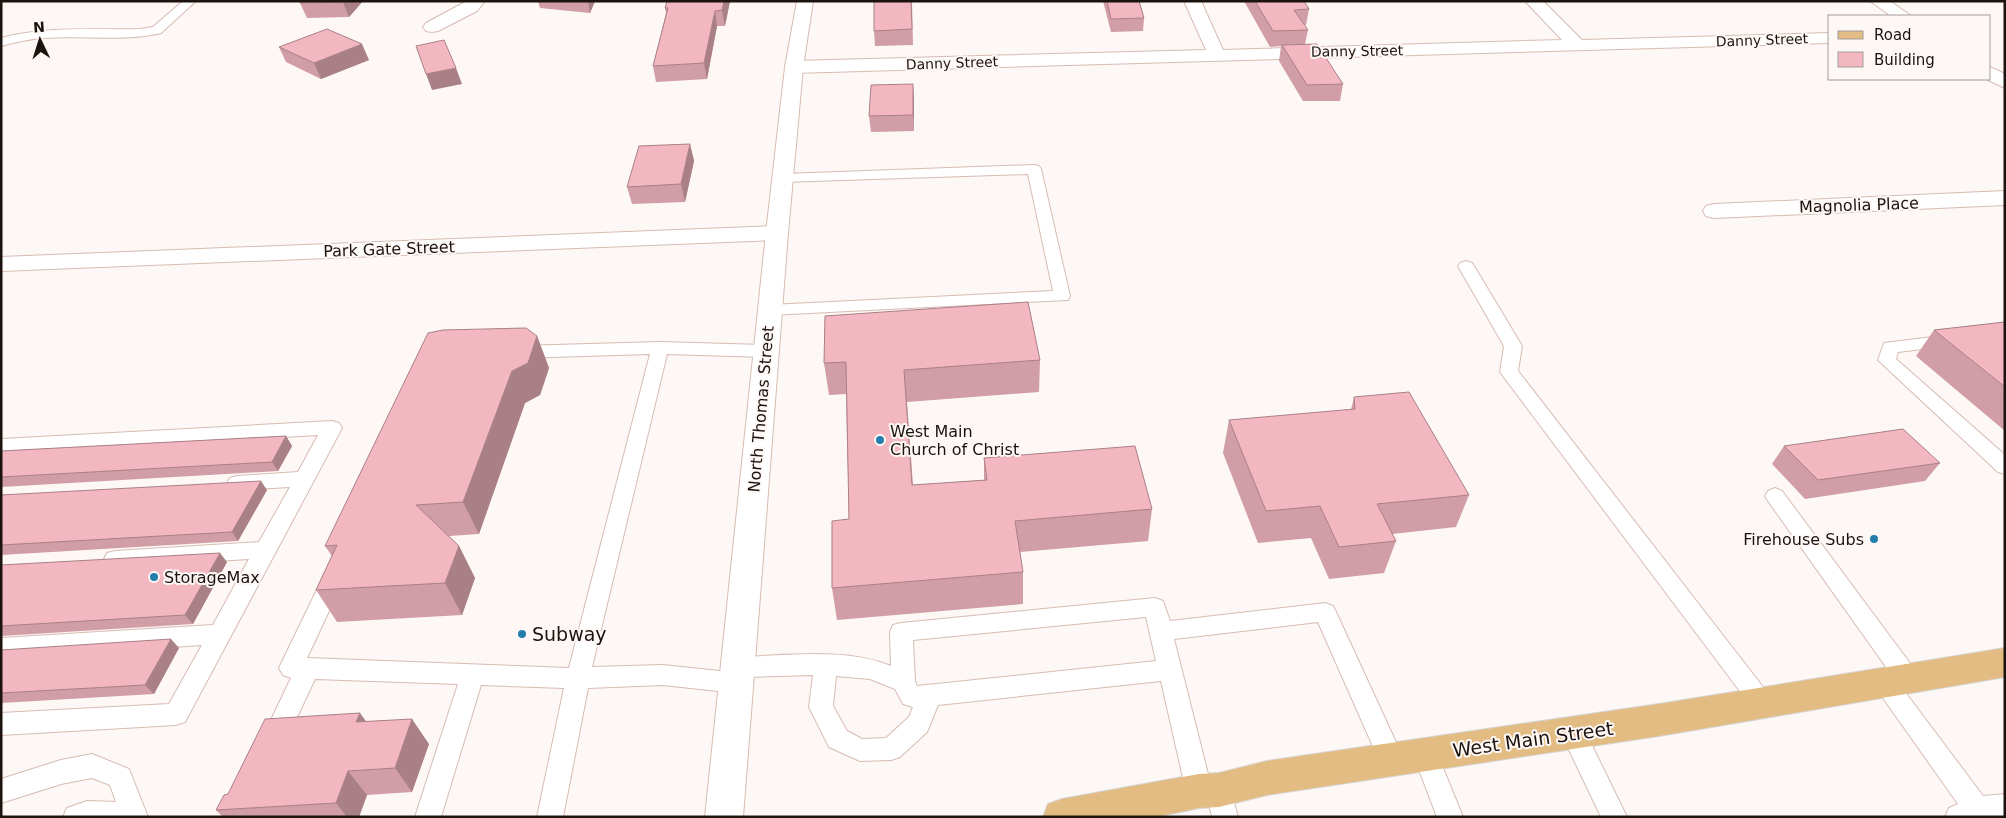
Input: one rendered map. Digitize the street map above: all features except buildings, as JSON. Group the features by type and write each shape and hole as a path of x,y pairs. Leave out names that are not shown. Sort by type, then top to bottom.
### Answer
{"main road":[{"name":"West Main Street","path":"1069,816 1214,799 1267,778 1573,733 2005,662"}],"street":[{"path":"432,27 471,7 477,1"},
{"name":"North Thomas Street","path":"724,817 777,233 794,67 805,1"},
{"path":"1192,1 1217,55"},
{"path":"1533,1 1578,46"},
{"path":"1878,1 1900,15"},
{"name":"Danny Street","path":"794,67 1828,38"},
{"path":"1991,74 2005,82"},
{"name":"Magnolia Place","path":"1714,211 2005,198"},
{"name":"Park Gate Street","path":"1,264 777,233"}],"lane":[{"path":"1,42 20,37 45,34 140,33 157,30 190,1"},
{"path":"770,310 1062,296 1034,169 783,178"},
{"path":"1466,266 1512,346 1509,372 1762,703"},
{"path":"1967,339 1890,347 1888,360 2005,467"},
{"path":"550,817 578,678 660,348"},
{"path":"506,353 660,348 767,351"},
{"path":"1,446 332,428 176,714 1,724"},
{"path":"216,484 304,479"},
{"path":"1775,496 1895,679 1972,814 2005,806"},
{"path":"99,560 266,550"},
{"path":"340,562 292,668 578,678 737,674 826,665 872,669 902,682"},
{"path":"1170,670 912,697 902,682 901,632 1155,607 1170,670 1214,799"},
{"path":"1160,631 1325,612 1408,757 1450,817"},
{"path":"1,648 220,634"},
{"path":"826,665 821,707 838,739 860,750 891,749 918,724 930,695"},
{"path":"262,764 308,668"},
{"path":"428,817 473,674"},
{"path":"1573,733 1614,817"},
{"path":"1,791 60,772 92,766 120,777 135,816 88,813 76,817"}],"place":[{"name":"West Main Church of Christ","path":"880,440"},
{"name":"Firehouse Subs","path":"1874,539"},
{"name":"StorageMax","path":"154,577"},
{"name":"Subway","path":"522,634"}]}
